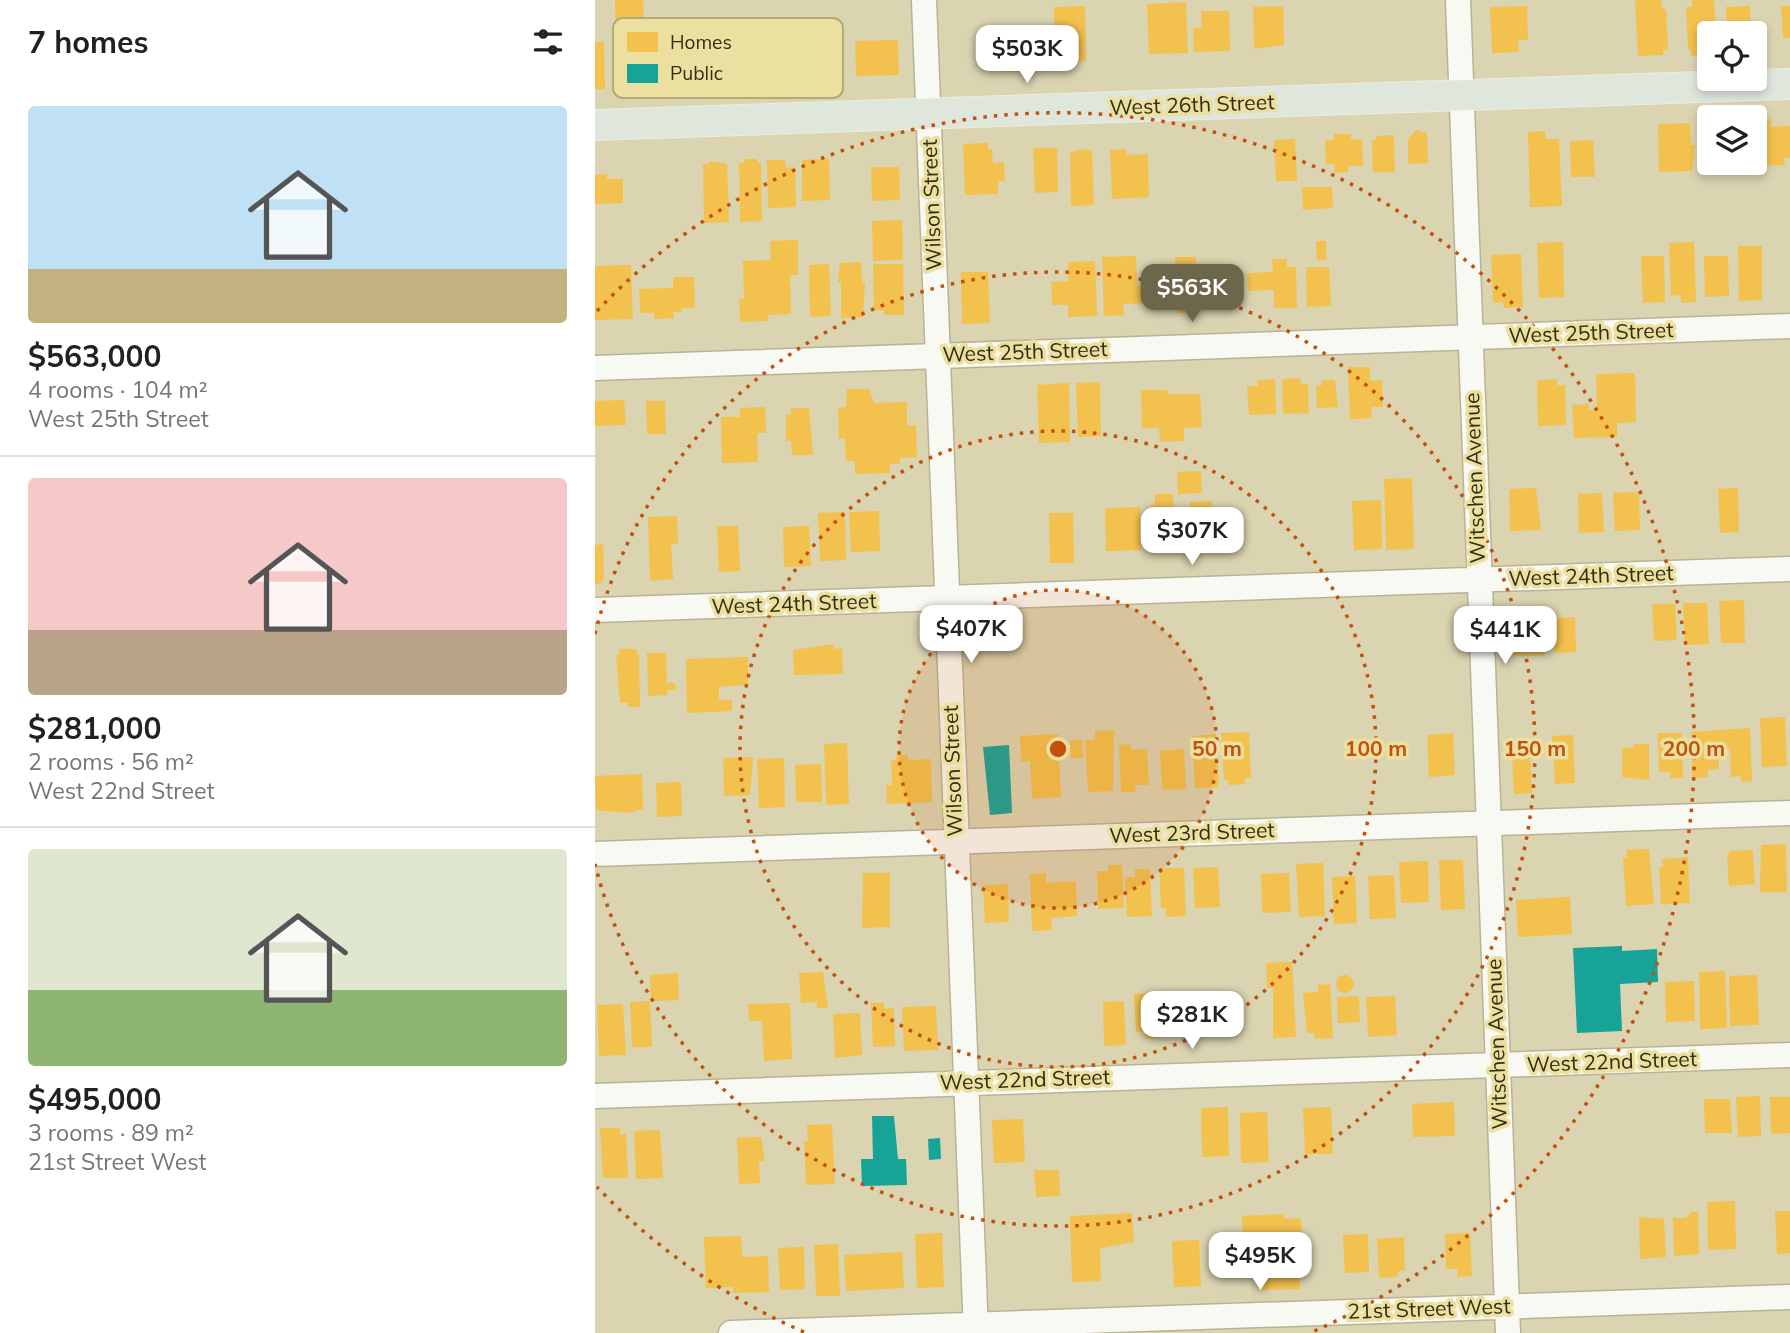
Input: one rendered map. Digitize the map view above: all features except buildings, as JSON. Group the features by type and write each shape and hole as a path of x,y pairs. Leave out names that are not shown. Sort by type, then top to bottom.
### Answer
{"main road":[{"name":"West 26th Street","path":"595,125 1790,84"}],"street":[{"name":"Wilson Street","path":"924,0 975,1329"},
{"name":"Witschen Avenue","path":"1458,0 1508,1333"},
{"name":"West 25th Street","path":"595,368 1790,326"},
{"name":"West 24th Street","path":"595,610 1790,569"},
{"name":"West 23rd Street","path":"595,854 1790,813"},
{"name":"West 22nd Street","path":"595,1096 1790,1055"},
{"name":"21st Street West","path":"731,1333 975,1329 1507,1306 1790,1297"}]}
